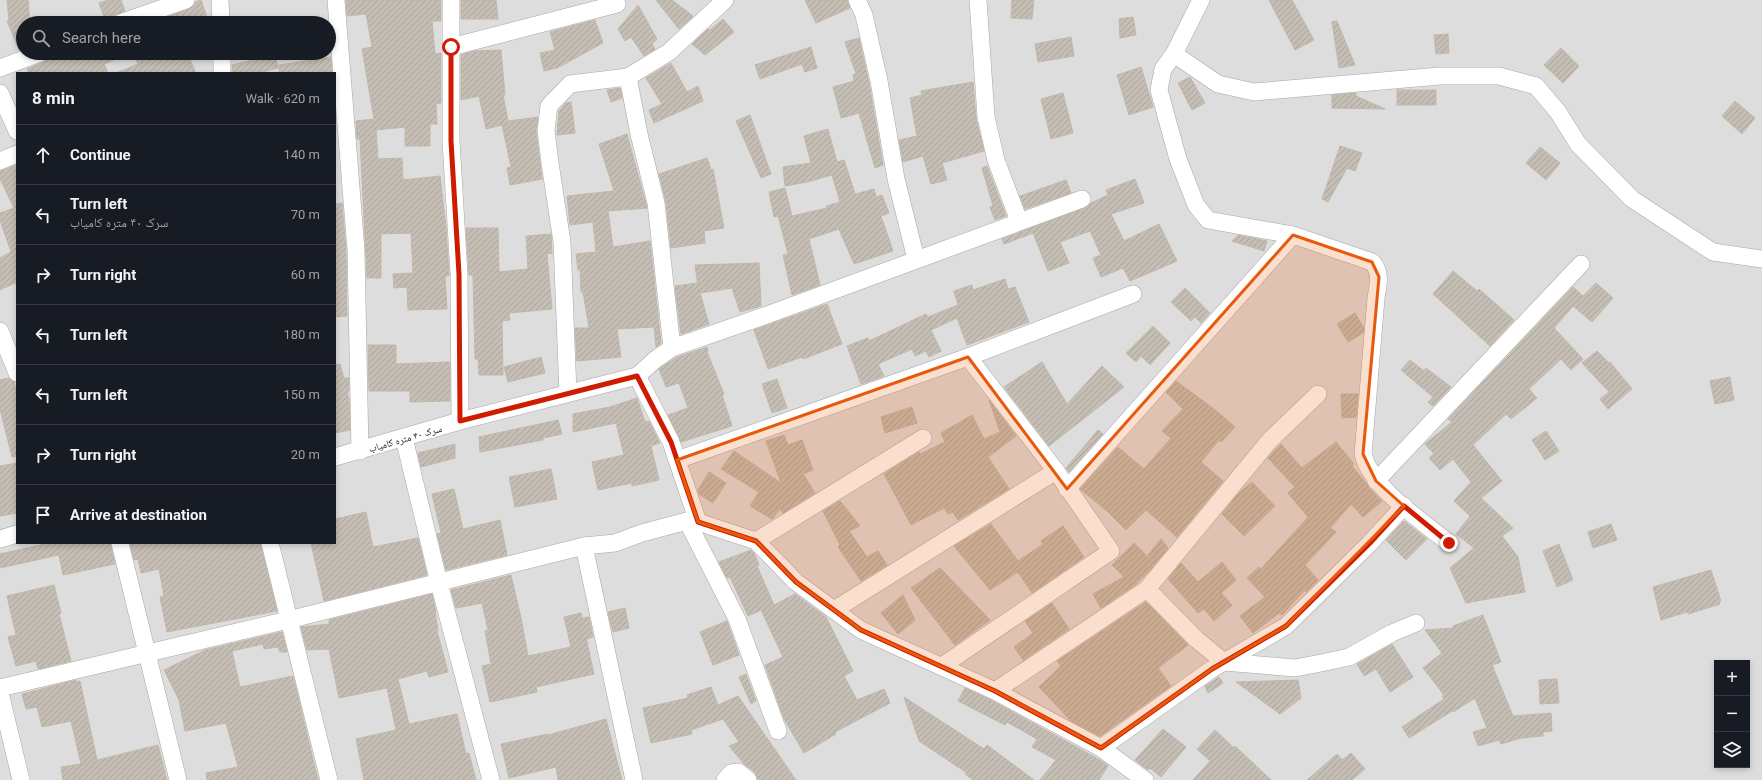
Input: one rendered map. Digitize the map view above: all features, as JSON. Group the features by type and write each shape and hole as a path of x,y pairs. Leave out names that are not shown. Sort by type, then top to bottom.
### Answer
{"street":[{"path":"140,16 186,0"},
{"path":"220,0 220,16"},
{"path":"336,0 356,250 360,451"},
{"path":"451,0 451,141 459,274 460,421"},
{"path":"451,47 617,4 614,0"},
{"path":"568,393 562,242 546,130 549,106 570,84 628,77 670,52 725,0"},
{"path":"857,0 864,15 879,81 896,179 916,259"},
{"path":"978,0 986,117 996,160 1019,221"},
{"path":"1201,0 1174,54 1163,69 1159,90 1178,159 1196,205 1208,220 1293,235 1372,262 1378,268 1380,277 1376,298 1363,454 1365,464 1376,481 1449,543"},
{"path":"1174,54 1218,84 1254,92 1440,76 1499,76 1536,86 1558,112 1578,144 1632,199 1713,252 1762,259"},
{"path":"0,68 21,60"},
{"path":"222,60 222,72"},
{"path":"628,77 639,134 656,203 672,348"},
{"path":"0,93 16,129"},
{"path":"0,161 16,154"},
{"path":"778,731 736,619 693,521 671,442 637,376 656,359 672,348 767,315 1082,199"},
{"path":"1067,489 1293,235"},
{"path":"1376,481 1581,264"},
{"path":"677,460 968,357 1133,294"},
{"path":"0,331 16,371"},
{"path":"942,666 1111,551 1056,471 968,357"},
{"name":"سرک ۴۰ متره کامیاب","path":"336,457 460,421 637,376"},
{"path":"995,691 1147,589 1270,440 1318,394"},
{"path":"404,438 439,583 491,780"},
{"path":"756,541 923,438"},
{"path":"834,610 1056,471"},
{"path":"1101,748 1224,662 1286,626 1369,544 1404,506"},
{"path":"0,688 288,620 584,546 615,543 642,533 693,521 756,541 796,582 861,630 995,691 1101,748 1145,780"},
{"path":"0,538 16,534"},
{"path":"120,544 178,780"},
{"path":"270,544 328,780"},
{"path":"584,546 634,780"},
{"path":"1147,589 1196,639 1224,662 1295,668 1321,663 1349,657 1392,633 1416,623"},
{"path":"0,693 21,780"},
{"path":"725,780 731,773 738,772 748,780"}],"highlighted area":[{"path":"1293,235 1372,262 1379,277 1363,454 1376,481 1404,506 1286,626 1212,669 1101,748 995,691 861,630 796,582 756,541 698,522 677,460 968,357 1067,489"}],"shaded area":[{"path":"0,0 1762,0 1762,780 0,780"}],"building":[{"path":"7,0 28,0 29,16 16,16 16,43 7,21 9,21"},
{"path":"109,0 121,0 125,11 113,16 104,16 99,3"},
{"path":"201,0 207,16 170,16 189,9 194,6 196,2"},
{"path":"346,0 441,0 441,21 432,21 435,54 441,53 441,103 436,104 437,124 430,124 430,146 405,146 405,127 376,130 378,159 402,158 403,180 440,176 446,228 449,274 449,276 445,276 447,309 408,310 407,287 394,288 393,274 413,273 411,233 381,234 381,278 367,278 360,139 357,139 356,121 374,119 362,49 372,47 366,14 347,16"},
{"path":"461,0 496,0 498,19 461,19"},
{"path":"656,0 672,0 693,16 679,29"},
{"path":"805,0 847,0 850,8 816,23"},
{"path":"1012,0 1034,0 1032,19 1011,18"},
{"path":"1269,0 1292,0 1314,40 1295,50"},
{"path":"638,5 657,39 652,44 655,49 644,56 631,37 625,41 618,29"},
{"path":"1133,17 1136,35 1120,38 1119,19"},
{"path":"723,19 734,32 705,55 692,44 708,29 710,30"},
{"path":"595,20 603,43 557,68 544,71 540,53 555,50 550,32"},
{"path":"1337,21 1355,65 1339,68 1332,22"},
{"path":"1448,34 1449,53 1436,54 1434,35"},
{"path":"1071,37 1074,56 1038,62 1035,44"},
{"path":"859,38 869,83 883,165 875,168 859,113 841,118 833,87 854,81 853,75 856,74 845,42"},
{"path":"811,47 817,68 805,72 802,64 760,79 755,65"},
{"path":"1561,48 1579,66 1563,83 1544,65"},
{"path":"501,50 505,95 503,95 508,121 538,117 536,131 542,179 510,185 507,168 511,167 502,125 486,129 479,96 461,100 461,55 474,51"},
{"path":"47,60 114,60 104,64 108,72 28,72 27,69"},
{"path":"137,60 190,60 196,72 118,72 138,64"},
{"path":"254,60 276,60 278,68 262,72 232,72 232,65"},
{"path":"312,60 331,60 332,72 279,72 279,65"},
{"path":"671,63 687,92 698,86 703,101 654,123 649,110 662,104 646,78"},
{"path":"1141,67 1153,107 1129,115 1117,75"},
{"path":"1190,77 1205,103 1192,110 1178,83"},
{"path":"973,82 976,118 984,151 942,163 947,180 931,184 923,156 903,162 899,140 917,136 910,98 922,95 921,91"},
{"path":"620,88 622,98 611,102 607,90"},
{"path":"1397,90 1436,90 1436,105 1397,105"},
{"path":"1063,93 1073,133 1051,139 1041,99"},
{"path":"1356,93 1356,96 1385,109 1332,108 1332,95"},
{"path":"1735,101 1755,118 1742,134 1722,116"},
{"path":"571,102 575,133 557,135 559,111 566,103"},
{"path":"750,115 771,174 761,178 736,121"},
{"path":"828,129 837,162 844,160 855,194 874,189 876,197 882,195 889,213 881,216 893,251 854,264 839,229 809,239 820,285 792,295 783,255 788,254 778,216 774,217 769,192 785,188 792,216 827,208 826,206 840,202 832,175 785,186 783,167 811,163 804,136"},
{"path":"627,134 647,208 608,211 613,247 650,241 661,343 656,347 654,327 617,329 621,357 577,361 575,328 589,328 583,292 581,292 580,270 578,270 576,254 596,252 593,222 570,225 567,196 614,191 599,144"},
{"path":"1340,146 1362,153 1355,171 1347,168 1328,202 1322,199"},
{"path":"1540,147 1560,163 1546,180 1526,163"},
{"path":"707,158 711,170 713,169 724,228 704,231 705,243 671,248 666,202 659,174"},
{"path":"16,165 16,282 0,290 0,258 11,252 0,220 0,213 14,208 0,179 0,171"},
{"path":"987,166 1006,216 995,220 990,207 993,206 982,168"},
{"path":"1135,179 1144,203 1111,214 1124,241 1159,224 1177,261 1130,281 1123,268 1101,277 1093,258 1101,255 1090,231 1060,242 1069,263 1048,271 1033,233 1004,244 1002,239 1085,208 1091,203 1108,195 1106,190"},
{"path":"1066,180 1071,193 1025,209 1020,196"},
{"path":"342,203 346,250 347,316 336,317 336,204"},
{"path":"466,228 498,228 499,272 528,269 526,236 551,234 552,253 547,254 552,309 509,313 510,320 502,321 503,375 479,375 478,359 475,359 473,275 469,275"},
{"path":"1238,235 1267,241 1264,251 1232,241"},
{"path":"759,263 761,306 740,312 732,288 700,293 709,324 681,334 675,286 697,283 698,286 695,265"},
{"path":"1453,271 1477,291 1479,289 1514,320 1490,346 1433,294"},
{"path":"1005,279 1008,289 1015,287 1029,322 967,345 957,318 931,330 941,351 929,357 926,351 915,356 912,349 878,364 884,376 861,384 847,346 868,338 869,341 926,314 928,317 958,305 954,291 972,285 973,290"},
{"path":"1596,283 1613,298 1592,322 1573,306 1554,328 1583,359 1571,370 1561,359 1529,389 1537,398 1511,419 1506,414 1473,445 1502,481 1481,498 1513,528 1502,536 1518,557 1525,592 1466,603 1450,568 1474,548 1456,534 1470,516 1454,501 1471,482 1453,459 1440,470 1429,458 1434,454 1425,444 1452,422 1448,419 1573,287 1583,296"},
{"path":"1185,288 1210,313 1201,323 1195,317 1191,321 1171,302"},
{"path":"827,304 842,344 803,359 802,357 768,369 754,330"},
{"path":"1355,313 1364,328 1363,333 1348,342 1337,324"},
{"path":"1153,326 1170,343 1150,365 1141,356 1136,362 1126,353"},
{"path":"368,345 396,345 396,364 450,362 450,401 410,402 410,391 369,391"},
{"path":"707,347 707,352 724,394 722,395 732,426 681,442 668,415 688,408 679,383 666,387 659,369 677,357"},
{"path":"1597,351 1609,363 1610,362 1632,389 1608,409 1600,399 1609,392 1582,363"},
{"path":"541,357 545,373 508,382 504,367"},
{"path":"1410,360 1424,371 1426,368 1451,387 1433,406 1428,402 1433,397 1401,370"},
{"path":"1042,362 1067,404 1102,366 1124,387 1049,446 1004,387"},
{"path":"340,364 344,378 349,378 349,391 347,391 349,400 350,430 336,433 336,365"},
{"path":"1730,377 1734,400 1715,404 1710,381"},
{"path":"9,378 14,382 16,391 16,456 12,457 0,409 0,380"},
{"path":"777,379 787,408 772,413 762,384"},
{"path":"1176,381 1214,409 1235,427 1221,442 1219,440 1201,462 1223,481 1177,537 1146,510 1126,530 1106,510 1080,489 1118,447 1144,469 1171,438 1162,431 1183,409 1166,392"},
{"path":"1341,394 1358,394 1356,417 1342,418"},
{"path":"637,398 645,422 649,421 660,443 651,446 659,480 632,486 632,483 598,490 592,462 624,455 616,423 573,432 573,414 610,407"},
{"path":"989,400 1016,436 988,457 1009,489 958,520 953,512 948,514 944,508 911,525 884,474 919,452 920,454 945,442 941,433 972,415 984,439 1000,432"},
{"path":"912,407 917,423 885,433 881,417"},
{"path":"558,420 562,434 543,438 543,440 480,452 479,437"},
{"path":"1098,430 1103,434 1069,472 1066,468"},
{"path":"1546,431 1559,451 1545,460 1532,440"},
{"path":"784,435 788,445 802,440 813,470 803,474 815,493 783,513 780,509 772,519 750,506 759,492 721,469 734,451 781,483 766,441"},
{"path":"1336,442 1354,464 1352,466 1369,488 1382,501 1363,517 1351,504 1330,528 1336,532 1305,565 1318,580 1306,592 1305,590 1282,615 1279,613 1253,633 1240,616 1265,597 1247,578 1259,567 1261,569 1308,517 1288,493 1295,487 1268,458 1281,444 1302,468"},
{"path":"455,444 455,458 421,467 418,453"},
{"path":"16,463 16,513 0,516 0,466"},
{"path":"551,469 557,499 515,507 509,477"},
{"path":"709,472 726,483 713,503 699,494 698,490"},
{"path":"1252,482 1275,506 1244,536 1222,514 1238,494"},
{"path":"454,489 463,529 500,520 507,555 446,570 437,534 441,533 432,494"},
{"path":"840,501 860,526 849,531 867,557 878,551 887,565 861,581 838,547 840,545 823,511"},
{"path":"366,512 373,547 418,538 427,575 324,601 311,544 336,544 336,519"},
{"path":"1404,521 1427,539 1406,560 1386,540"},
{"path":"991,524 1018,561 1043,544 1041,541 1063,526 1084,557 1032,593 1018,572 990,590 954,546"},
{"path":"1611,524 1617,540 1593,548 1588,532"},
{"path":"1161,539 1168,548 1151,569 1136,584 1101,608 1093,594 1124,577 1112,565 1134,543 1152,561 1148,555"},
{"path":"45,544 110,544 115,564 63,575 59,555 0,568 0,554"},
{"path":"130,544 260,544 277,611 167,632 160,597 164,596 159,569 141,573 138,559 134,560"},
{"path":"1559,544 1573,580 1557,587 1543,551"},
{"path":"751,550 754,553 759,565 757,566 774,605 795,594 826,617 853,671 844,676 857,700 884,689 890,703 835,732 836,734 804,753 784,719 765,665 783,657 761,610 748,616 730,577 727,578 719,562"},
{"path":"1222,562 1236,580 1221,593 1232,605 1214,621 1204,609 1198,613 1168,579 1181,563 1198,582"},
{"path":"940,568 990,620 955,645 911,588"},
{"path":"1711,570 1721,601 1719,601 1720,604 1688,614 1687,612 1661,620 1653,587"},
{"path":"511,575 528,656 571,647 564,617 581,613 582,618 589,617 593,637 587,639 587,642 594,674 536,687 537,692 490,702 482,666 491,664 485,631 488,630 482,603 456,608 451,590"},
{"path":"54,585 61,613 59,614 71,661 38,669 36,661 16,666 8,637 16,635 7,596"},
{"path":"432,594 436,612 437,631 448,672 429,677 427,671 398,679 409,724 457,714 466,754 469,753 476,780 364,780 356,739 396,730 387,688 339,698 329,649 307,650 301,627 329,624 329,620"},
{"path":"903,595 915,620 898,634 881,613"},
{"path":"1146,602 1188,645 1158,668 1171,686 1100,736 1071,721 1039,687 1061,666 1057,661"},
{"path":"1052,603 1069,629 1023,660 1014,647 1033,633 1025,621"},
{"path":"625,608 629,628 613,632 608,612"},
{"path":"1483,615 1501,662 1492,665 1513,716 1551,713 1552,731 1543,732 1543,736 1521,738 1501,744 1499,740 1478,746 1473,732 1487,728 1475,698 1409,738 1402,727 1444,699 1442,696 1444,695 1423,668 1442,653 1425,630 1454,628 1453,626"},
{"path":"727,621 739,655 713,665 700,632"},
{"path":"282,632 287,652 280,652 278,647 264,649 263,644 232,651 240,687 293,676 318,780 207,780 206,773 238,767 226,723 185,731 179,700 164,670 205,650"},
{"path":"1392,644 1413,677 1390,692 1376,669 1364,676 1357,664"},
{"path":"746,674 756,701 751,704 739,677"},
{"path":"1219,677 1223,683 1208,693 1205,686"},
{"path":"1557,679 1559,703 1540,704 1539,680"},
{"path":"76,680 76,682 80,681 97,760 158,745 167,780 63,780 61,767 81,764 71,721 42,727 37,707 26,709 22,694"},
{"path":"1298,680 1301,698 1280,714 1236,682"},
{"path":"711,687 718,705 738,696 796,780 758,780 755,772 745,765 729,746 739,742 723,719 691,730 692,734 651,743 643,708 688,698 687,695"},
{"path":"965,688 991,700 1100,760 1108,766 1099,780 1040,780 1056,760 1032,747 1037,739 1007,722 1005,725 958,701"},
{"path":"904,697 984,749 987,745 1034,780 973,780 965,774 967,773 919,741"},
{"path":"606,719 622,780 558,780 556,767 509,778 501,744 548,735"},
{"path":"1163,729 1186,747 1161,777 1150,768 1148,770 1135,760"},
{"path":"1215,730 1234,748 1235,746 1271,780 1193,780 1210,761 1197,749"},
{"path":"1351,753 1365,769 1352,780 1307,780 1337,754 1342,760"}],"route":[{"path":"451,47 451,141 459,274 460,421 637,376 671,442 698,522 756,541 796,582 861,630 995,691 1101,748 1212,669 1286,626 1369,544 1404,506 1449,543"}]}
